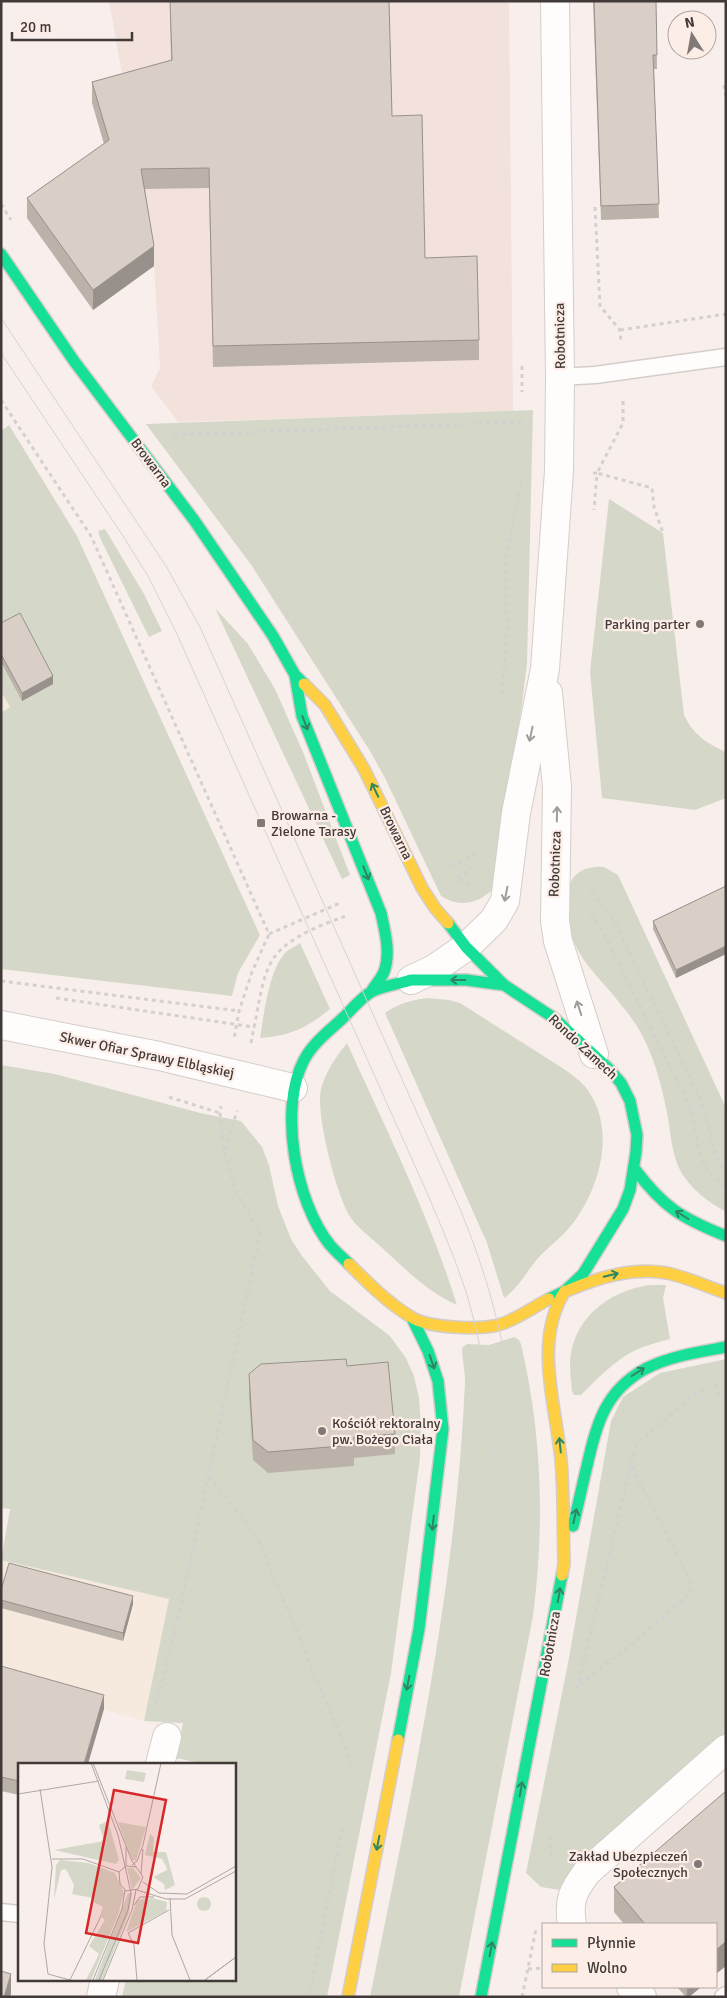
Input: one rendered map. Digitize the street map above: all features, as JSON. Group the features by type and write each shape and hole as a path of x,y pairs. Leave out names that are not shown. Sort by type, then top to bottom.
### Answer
{"main road":[{"name":"Browarna","path":"1,254 74,361 194,520 273,636 295,675 325,705 364,770 422,888 435,908 466,947 504,986"},
{"name":"Browarna","path":"295,675 302,716 381,913 387,939 387,955 384,971 371,992"},
{"name":"Rondo Zamech","path":"411,980 466,980 504,986 554,1018 594,1054 621,1083 630,1101 637,1135 634,1168 630,1190 623,1209 582,1274 565,1291 499,1325 458,1328 438,1325 412,1318 374,1289 330,1245 314,1218 293,1154 291,1116 293,1088 304,1060 318,1041 371,992 411,980"},
{"path":"634,1168 653,1194 665,1205 696,1224 726,1236"},
{"path":"565,1291 597,1278 644,1271 668,1273 726,1292"},
{"name":"Robotnicza","path":"481,1997 543,1684 564,1564 561,1461 548,1358 551,1322 556,1305 565,1291"},
{"path":"348,1997 419,1629 440,1455 442,1429 438,1381 428,1350 412,1318"},
{"path":"564,1564 595,1430 600,1414 612,1395 632,1376 649,1366 684,1355 726,1348"}],"street":[{"name":"Robotnicza","path":"411,980 434,969 466,947 494,920 505,901 516,813 545,669 559,472 560,377 555,1"},
{"name":"Robotnicza","path":"545,669 557,787 555,921 558,941 594,1054"},
{"name":"Skwer Ofiar Sprawy Elbląskiej","path":"1,1025 159,1056 293,1088"},
{"path":"160,1763 166,1737"},
{"path":"572,1923 570,1909 573,1892 587,1872 726,1749"},
{"path":"101,1997 106,1980"},
{"path":"632,1988 642,1997"}],"lane":[{"path":"560,377 623,371 726,357"},
{"path":"1,1912 18,1914"}],"path":[{"path":"724,84 726,97"},
{"path":"594,512 597,473 623,423 623,371 620,330 600,306 595,198"},
{"path":"1,204 16,228"},
{"path":"620,330 726,314"},
{"path":"1,400 91,536 269,934 252,972 239,1011 220,1113 224,1152 236,1191 260,1234 180,1609 156,1706"},
{"path":"177,443 171,435 522,422"},
{"path":"502,696 507,631 506,560 522,471 597,473 652,488 654,507 663,533"},
{"path":"445,864 454,865 461,862 476,853 479,846"},
{"path":"590,885 592,895 607,911 618,929 702,1102 714,1149 720,1164 726,1170"},
{"path":"1,981 239,1011"},
{"path":"580,1685 636,1444 697,1392"},
{"path":"576,1691 580,1685 631,1645 689,1595 691,1589 690,1580 631,1466"},
{"path":"208,1476 257,1537 354,1766 352,1776"},
{"path":"309,1997 343,1824"},
{"path":"549,1833 552,1862"},
{"path":"522,1997 538,1920"},
{"path":"528,1969 542,1968"}],"shaded area":[{"path":"109,1 509,1 513,411 178,422 151,386 160,368 153,247"},
{"path":"1,692 11,708 1,713"},
{"path":"1,1560 169,1599 144,1721 1,1680"}],"green space":[{"path":"533,410 527,663 522,704 493,889 475,901 461,903 441,896 385,778 370,751 252,566 146,424"},
{"path":"9,425 77,536 260,935 238,973 232,996 1,969 1,713 10,707 1,692 1,431"},
{"path":"609,499 663,533 684,715 701,738 726,752 726,798 695,810 602,798 590,672"},
{"path":"105,529 144,594 162,631 149,637 101,540 98,531"},
{"path":"215,608 248,644 275,689 303,752 350,875 342,879"},
{"path":"593,867 604,867 618,875 726,1108 726,1212 700,1195 681,1172 673,1150 661,1085 645,1041 629,1014 586,963 573,939 567,910 567,894 572,879 584,870"},
{"path":"300,943 330,1009 298,1030 260,1038 268,992 276,968 287,951"},
{"path":"428,998 460,1003 564,1069 586,1087 598,1110 603,1142 601,1158 592,1191 568,1229 541,1255 515,1288 504,1298 487,1243 385,1013 406,1002"},
{"path":"347,1043 420,1205 457,1305 425,1286 406,1270 357,1225 345,1208 328,1155 320,1101 321,1089 326,1076 335,1059"},
{"path":"1,1065 55,1074 200,1113 241,1121 262,1147 269,1165 278,1206 291,1239 330,1291 390,1336 406,1358 414,1376 419,1398 421,1425 420,1458 391,1673 327,1997 122,1997 126,1980 235,1980 235,1763 200,1763 176,1758 183,1723 144,1721 169,1599 1,1560 10,1509 1,1508"},
{"path":"649,1285 666,1285 663,1298 670,1339 628,1354 607,1370 581,1395 574,1395 570,1371 572,1348 577,1334 585,1321 594,1310 606,1301 634,1288"},
{"path":"514,1337 521,1344 528,1378 537,1445 540,1513 537,1582 533,1616 459,1997 370,1997 416,1768 442,1614 460,1460 465,1382 462,1348 467,1344 489,1345"},
{"path":"726,1359 726,1749 573,1892 541,1887 526,1873 568,1663 611,1421 623,1397 660,1373"}],"building":[{"path":"170,1 389,1 392,116 422,115 425,258 477,256 479,340 213,346 209,168 141,169 154,246 93,290 27,198 109,140 92,82 172,60"},
{"path":"594,1 656,1 657,55 653,55 659,204 601,206"},
{"path":"20,613 53,676 22,693 1,654 1,623"},
{"path":"726,886 726,946 676,970 653,921"},
{"name":"Kościół rektoralny pw. Bożego Ciała","path":"346,1359 347,1366 388,1362 395,1434 354,1437 354,1445 268,1452 253,1440 249,1374 261,1364"},
{"path":"9,1563 133,1596 123,1633 1,1600 1,1590"},
{"path":"1,1666 104,1695 84,1763 18,1763 18,1781 1,1777"},
{"name":"Zakład Ubezpieczeń Społecznych","path":"726,1791 726,1941 717,1949 717,1923 644,1923 614,1887"},
{"path":"1,1971 11,1974 4,1997 1,1997"}],"tram line":[{"path":"1,318 166,566 200,627 460,1209 474,1245 496,1317 504,1354 515,1428 517,1465 515,1530 504,1609 428,1997"},
{"path":"1,353 123,536 148,576 176,632 428,1195 463,1282 476,1331 489,1404 492,1441 493,1477 489,1547 478,1618 402,1997"}],"traffic: fast":[{"path":"1,254 74,361 194,520 273,636 295,675 304,684"},
{"path":"295,675 302,716 381,913 387,942 386,965 384,972 371,992"},
{"path":"448,923 466,947 504,985"},
{"path":"411,980 466,980 504,985 554,1018 609,1069 621,1083 630,1101 637,1135 636,1152 630,1190 623,1209 583,1274 565,1291 549,1299"},
{"path":"349,1264 330,1245 318,1227 300,1181 294,1155 292,1129 292,1104 296,1080 304,1060 312,1048 364,997 375,990 411,980"},
{"path":"634,1168 654,1193 674,1210 726,1236"},
{"path":"398,1740 419,1629 443,1429 438,1381 428,1351 412,1318"},
{"path":"573,1526 594,1437 604,1410 620,1388 645,1369 664,1361 726,1347"},
{"path":"481,1997 562,1575"}],"traffic: slow":[{"path":"304,684 325,705 364,769 422,888 448,923"},
{"path":"349,1264 394,1305 411,1317 429,1324 466,1328 489,1327 517,1317 549,1299"},
{"path":"569,1290 617,1274 654,1271 682,1277 726,1293"},
{"path":"562,1575 564,1564 562,1473 549,1374 548,1352 555,1310 565,1291"},
{"path":"348,1997 398,1740"}],"place":[{"name":"Parking parter","path":"700,624"},
{"name":"Browarna - Zielone Tarasy","path":"261,823"},
{"name":"Kościół rektoralny pw. Bożego Ciała","path":"322,1431"},
{"name":"Zakład Ubezpieczeń Społecznych","path":"698,1864"}]}
